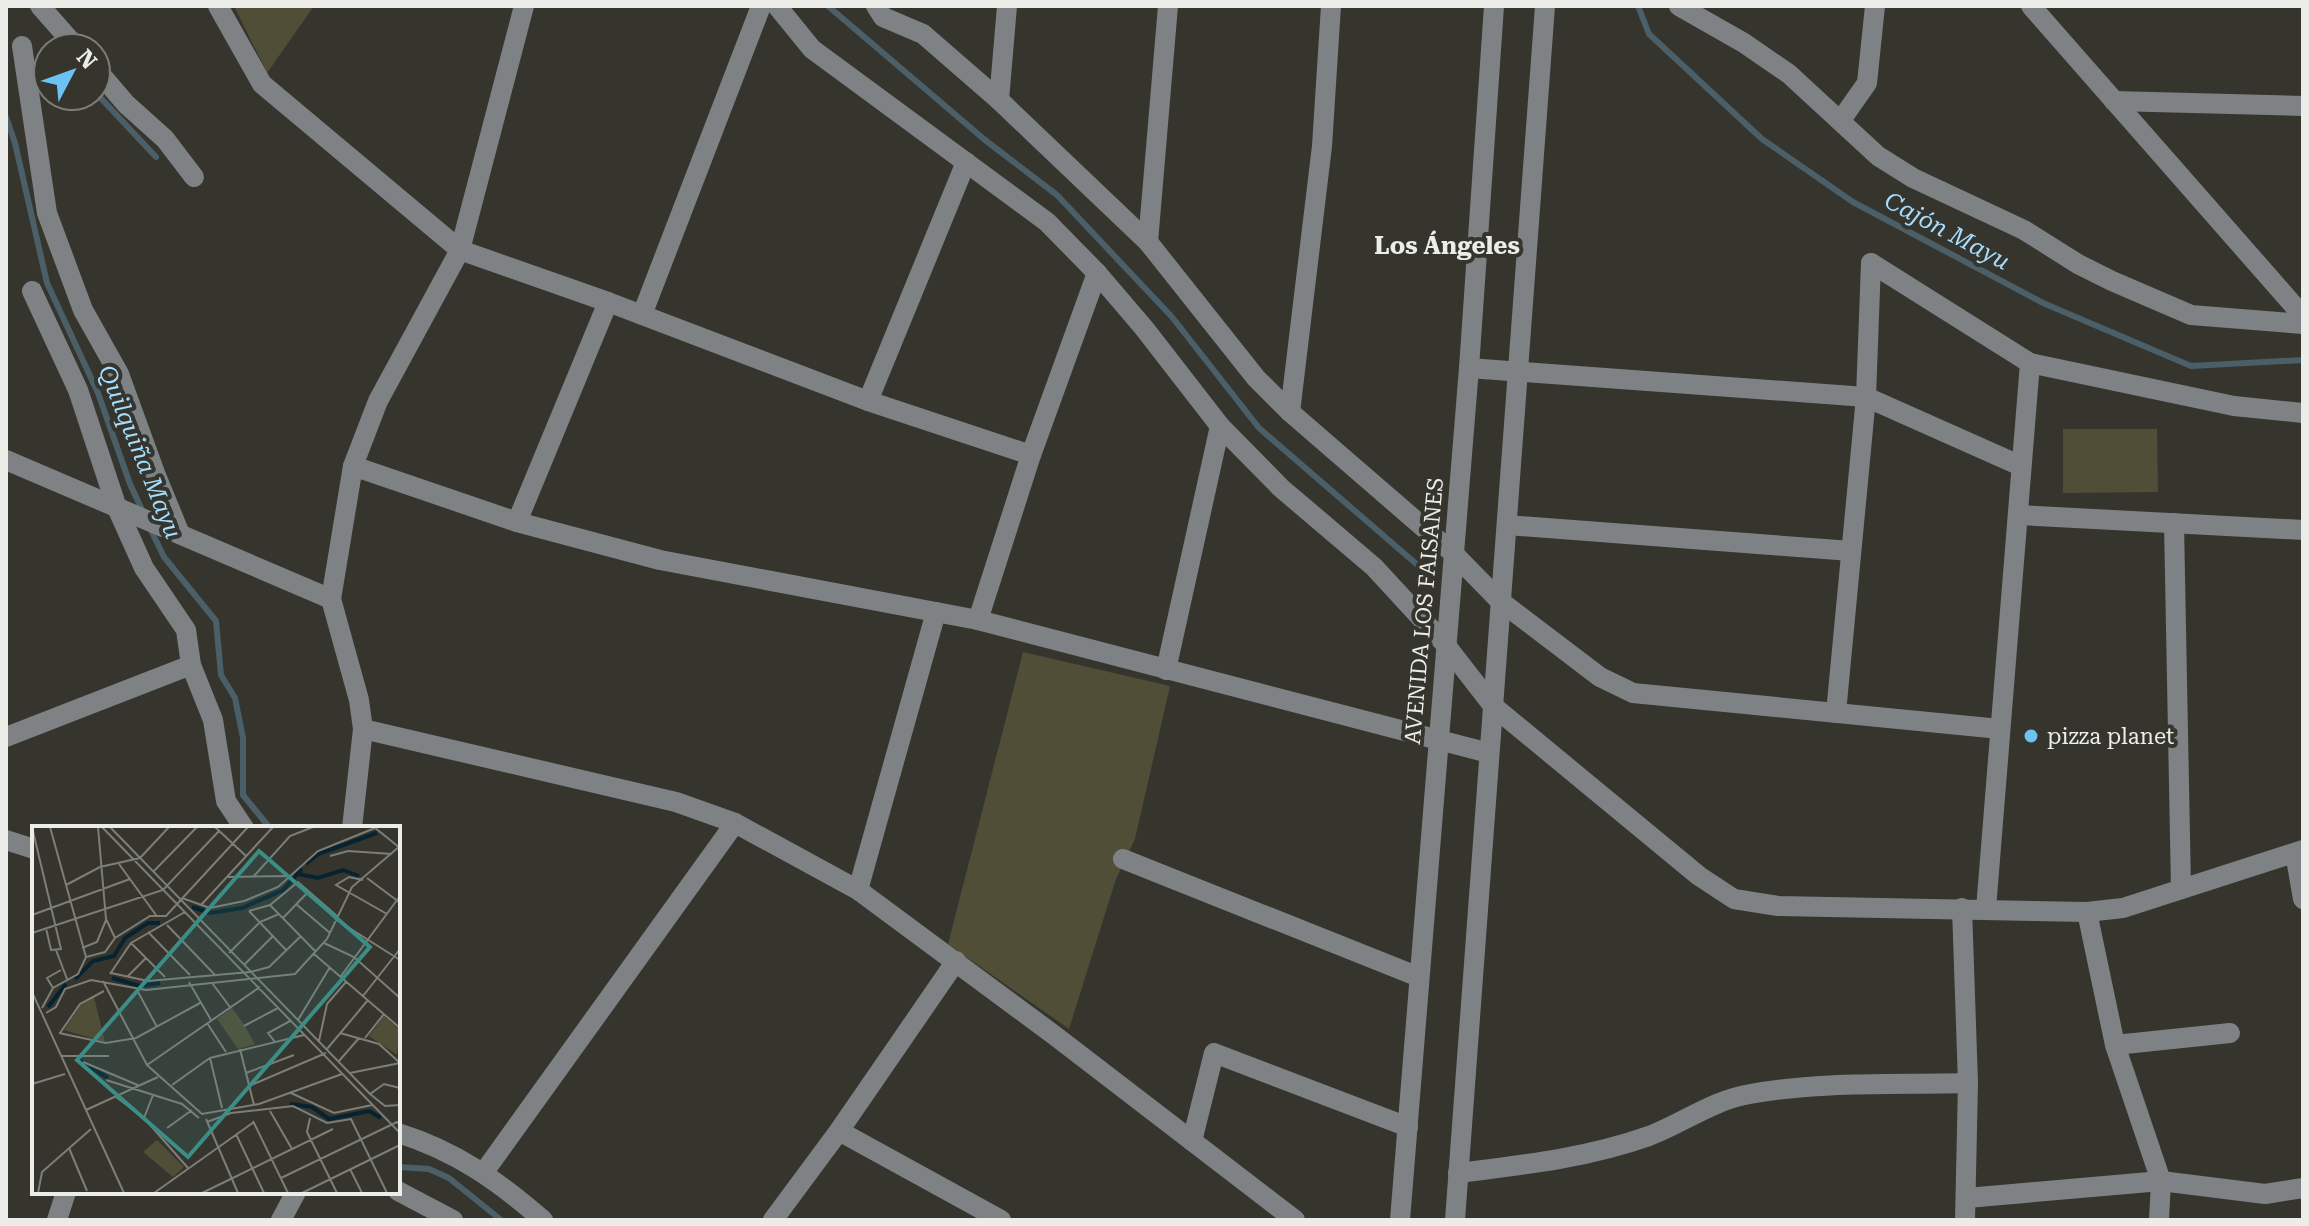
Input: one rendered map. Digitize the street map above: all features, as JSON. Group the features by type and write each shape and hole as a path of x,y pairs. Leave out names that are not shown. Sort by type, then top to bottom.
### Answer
{"street":[{"path":"40,6 63,32"},
{"path":"218,6 262,84 460,250 608,302 868,401 1031,455"},
{"path":"352,826 363,729 359,700 331,599 353,466 378,401 460,250 524,6"},
{"path":"642,315 761,6"},
{"path":"777,6 812,49 1047,222 1097,273 1144,328 1220,426 1281,488 1374,567 1445,644 1493,706 1699,876 1734,899 1778,906 2087,912 2123,908 2299,851 2303,899"},
{"path":"876,6 883,17 923,34 999,100 1148,242 1256,378 1290,412 1453,553 1500,601 1600,677 1633,693 2000,729"},
{"path":"999,100 1007,6"},
{"path":"1148,242 1168,6"},
{"path":"1290,412 1322,146 1331,6"},
{"name":"AVENIDA LOS FAISANES","path":"1400,1220 1469,368 1494,6"},
{"path":"1455,1220 1545,6"},
{"path":"1679,6 1777,66 1878,156 1913,178 2024,230 2078,264 2191,315 2303,324"},
{"path":"1841,120 1867,83 1875,6"},
{"path":"2031,6 2303,316"},
{"path":"22,46 47,213 83,310 119,374 180,534"},
{"path":"112,88 165,139 194,177"},
{"path":"2114,101 2303,106"},
{"path":"868,401 966,162"},
{"path":"1836,713 1866,397 1871,263 2030,363 2234,406 2303,413"},
{"path":"978,620 1031,455 1097,273"},
{"path":"32,291 78,390 117,508 144,568 186,630 191,665 213,720 226,801 243,826"},
{"path":"517,522 608,302"},
{"path":"1986,909 2030,363"},
{"path":"1469,368 1866,397 2021,466"},
{"path":"1166,670 1220,426"},
{"path":"6,460 331,599"},
{"path":"353,466 517,522 660,560 978,620 1489,753"},
{"path":"2018,515 2303,530"},
{"path":"2174,523 2181,889"},
{"path":"1507,525 1851,551"},
{"path":"858,890 936,612"},
{"path":"6,737 191,665"},
{"path":"363,729 676,802 735,823 858,890 1295,1220"},
{"path":"484,1172 735,823"},
{"path":"6,840 32,848"},
{"path":"1123,859 1419,977"},
{"path":"1962,908 1968,1083 1965,1220"},
{"path":"2087,912 2115,1045 2161,1181 2159,1220"},
{"path":"773,1220 839,1131 956,961"},
{"path":"2115,1045 2230,1033"},
{"path":"1192,1141 1214,1053 1408,1127"},
{"path":"1458,1173 1562,1160 1651,1135 1696,1112 1747,1094 1794,1088 1968,1083"},
{"path":"839,1131 1001,1220"},
{"path":"400,1134 428,1142 484,1172 543,1220"},
{"path":"1967,1198 2161,1181 2265,1194 2303,1188"},
{"path":"400,1192 453,1220"},
{"path":"57,1220 65,1194"},
{"path":"281,1220 295,1194"}],"shaded area":[{"path":"234,6 314,6 267,73"},
{"path":"2063,429 2157,429 2158,492 2063,493"},
{"path":"1023,652 1170,686 1135,839 1116,879 1069,1029 948,944"}],"waterway":[{"path":"828,6 985,140 1057,195 1172,317 1259,428 1421,568"},
{"name":"Cajón Mayu","path":"1638,6 1649,34 1762,139 1853,202 2043,303 2191,366 2303,360"},
{"path":"112,110 156,157"},
{"name":"Quilquiña Mayu","path":"6,117 15,143 47,283 98,393 130,484 144,514"},
{"name":"Quilquiña Mayu","path":"150,528 164,557 216,621 221,675 235,698 243,738 243,795 268,826"},
{"name":"Quilquiña Mayu","path":"400,1167 429,1169 449,1178 501,1220"}],"place":[{"name":"pizza planet","path":"2031,736"}],"district":[{"name":"Los Ángeles","path":"1447,246"}]}
